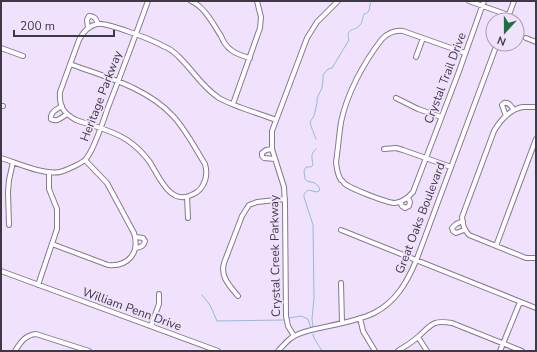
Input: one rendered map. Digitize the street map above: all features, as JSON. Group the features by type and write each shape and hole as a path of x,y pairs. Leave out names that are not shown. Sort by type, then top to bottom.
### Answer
{"street":[{"name":"Heritage Parkway","path":"1,158 48,172 60,172 85,160 100,128 148,1"},
{"path":"191,1 200,7 206,14 230,49 250,58"},
{"path":"233,104 260,28 262,17 257,1"},
{"name":"Crystal Creek Parkway","path":"294,336 288,326 286,316 284,187 272,149 271,136 307,38 316,22 338,1"},
{"path":"470,1 495,12"},
{"name":"Crystal Trail Drive","path":"408,198 413,192 454,86 484,1"},
{"path":"510,12 514,1"},
{"path":"88,28 87,20 89,16 95,18 98,24"},
{"path":"70,64 148,95 163,106 181,126 205,164 207,170 204,183 200,190 187,197 183,197 170,193 143,153 126,139 76,120 64,112 60,100 60,92 70,64 82,33 88,28 98,24 108,25 163,46 171,50 179,57 209,91 219,98 276,120"},
{"path":"400,202 402,206 408,208 410,202 408,198 400,202 390,202 352,188 341,180 338,174 336,162 341,122 356,79 382,39 389,33 398,30 465,54"},
{"path":"416,58 423,38"},
{"path":"526,38 536,42"},
{"path":"1,48 23,56"},
{"name":"Great Oaks Boulevard","path":"278,351 294,336 301,333 374,313 387,304 408,280 495,52"},
{"path":"396,98 418,109 441,117"},
{"path":"506,116 502,106 504,103 509,103 514,110"},
{"path":"62,106 53,112 51,119 57,121 67,114"},
{"path":"536,107 523,107 514,110 498,123 462,217 464,230 469,235 526,258 536,259"},
{"path":"496,246 536,139"},
{"path":"384,149 399,148 451,167"},
{"path":"272,149 266,150 262,153 262,156 264,158 275,159"},
{"path":"52,244 108,265 115,266 128,260 136,248 136,237 107,183 85,160"},
{"path":"9,225 8,192 13,162"},
{"path":"38,285 57,229 57,209 49,189 48,172"},
{"path":"187,197 188,218"},
{"path":"238,296 225,278 223,274 223,267 243,213 250,205 257,202 285,199"},
{"path":"463,221 454,225 452,228 456,233 464,230"},
{"path":"341,230 536,308"},
{"path":"136,237 143,238 145,241 143,246 136,248"},
{"name":"William Penn Drive","path":"1,271 218,351"},
{"path":"341,284 342,323"},
{"path":"151,326 159,304 159,294"},
{"path":"500,351 520,302"},
{"path":"360,318 363,331 375,351"},
{"path":"398,351 418,337 430,325 436,322 444,322 452,323 522,351"},
{"path":"15,351 25,338 32,334 36,334 89,351"},
{"path":"418,337 427,351"}],"waterway":[{"path":"316,139 310,122 314,116 317,98 322,88 323,75 328,69 332,68 349,40 349,31 360,25 364,14 369,11 371,1"},
{"path":"313,327 313,225 304,194 308,190 317,192 320,188 315,183 305,179 304,171 306,167 311,167 313,165 312,155 316,149"},
{"path":"202,295 210,305 217,321 284,320"},
{"path":"289,318 301,316 308,319 311,328"},
{"path":"313,334 322,351"}]}
